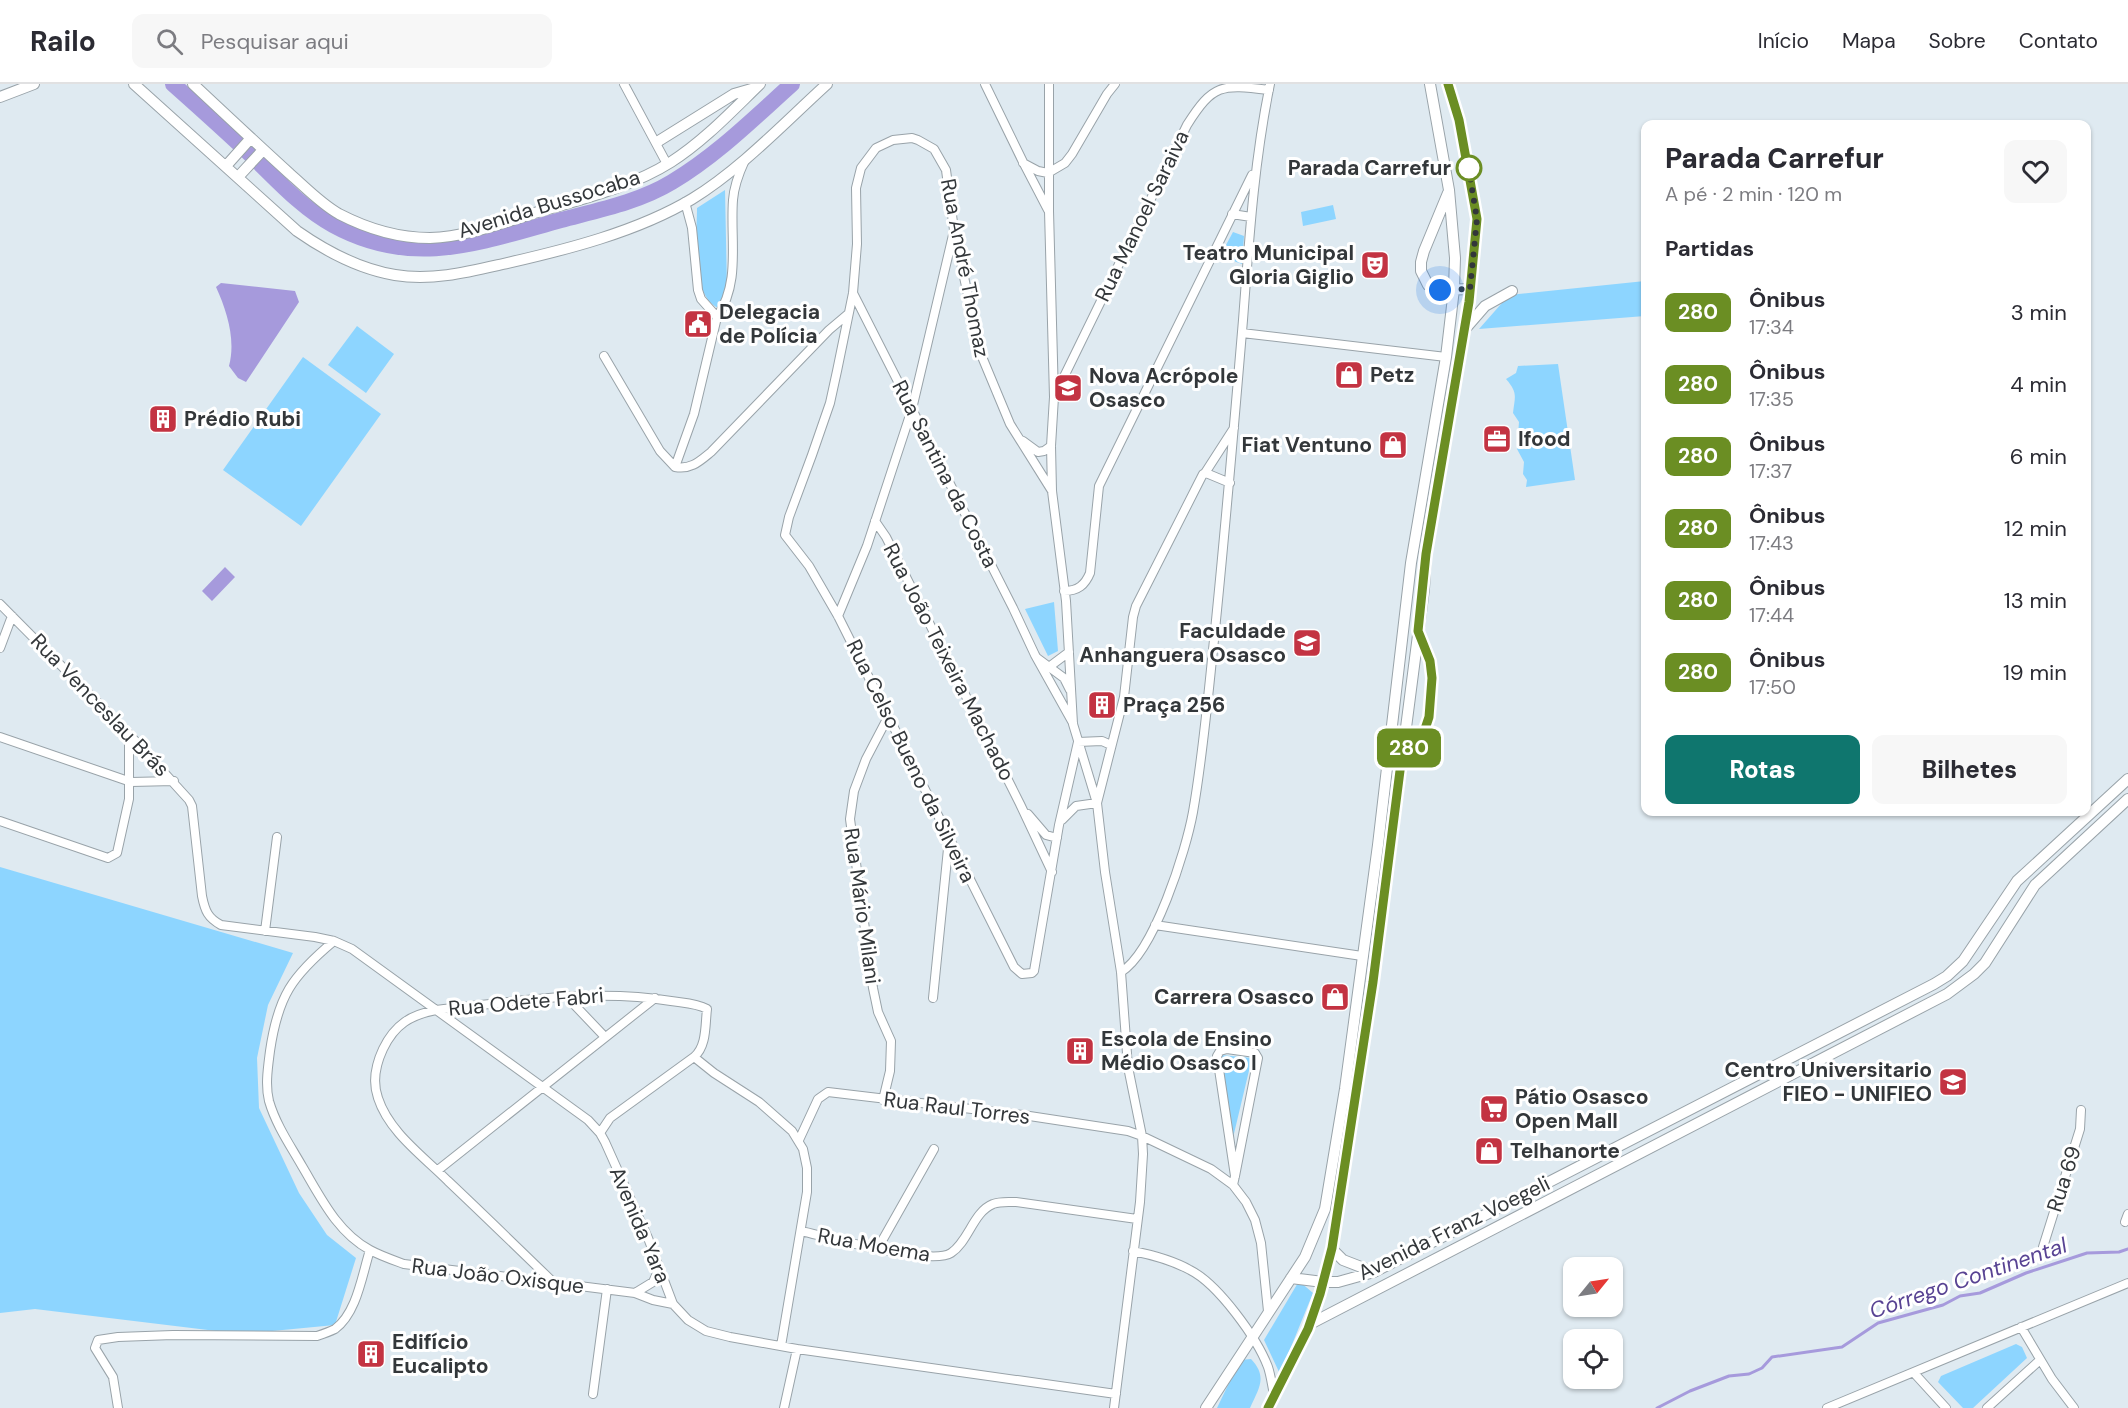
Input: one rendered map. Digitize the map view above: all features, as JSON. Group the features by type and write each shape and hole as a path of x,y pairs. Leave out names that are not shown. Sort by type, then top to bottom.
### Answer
{"main road":[{"path":"0,97 34,84"},
{"path":"134,84 229,163 297,231 351,262 396,275 431,277 532,257 646,221 685,202 746,157 827,84"},
{"name":"Avenida Bussocaba","path":"194,84 261,151 337,213 382,231 430,238 479,230 554,207 604,191 667,164 686,152 728,116 757,86"},
{"path":"1206,1408 1305,1257 1325,1209 1344,1089 1392,733 1411,563 1446,357 1454,289 1455,258 1449,190 1430,84"},
{"path":"1268,1408 1310,1324 1332,1248 1373,982 1424,589 1426,554 1470,289 1477,219 1459,120 1448,84"},
{"path":"657,142 734,94 757,86"},
{"path":"229,163 250,140"},
{"path":"240,175 261,151"},
{"path":"1449,190 1424,251 1421,271 1428,285 1440,290 1470,289"},
{"path":"1464,329 1485,306 1512,291"},
{"name":"Avenida Franz Voegeli","path":"2091,812 2128,779"},
{"name":"Avenida Franz Voegeli","path":"1310,1324 1947,994 1976,973 1989,957 2035,885 2128,799"},
{"name":"Avenida Franz Voegeli","path":"1290,1278 1338,1282 1374,1272 1934,984 1947,976 1963,961 2017,881 2087,816"},
{"path":"2063,859 2078,840 2079,823"},
{"path":"1971,950 1980,956 1989,957"},
{"path":"1963,961 1976,973"},
{"path":"1430,1243 1438,1258"},
{"path":"1332,1248 1343,1260 1374,1272"}],"street":[{"path":"624,84 667,164"},
{"path":"985,84 1049,211"},
{"path":"1049,84 1048,173 1054,397 1051,446 1052,490 1065,591 1073,724 1097,803 1121,972 1128,1067 1142,1136 1143,1170 1114,1408"},
{"path":"1023,162 1038,171 1048,173 1065,163 1115,84"},
{"name":"Rua Manoel Saraiva","path":"1054,397 1186,125 1200,104 1218,89 1240,86 1269,87"},
{"path":"1121,972 1135,961 1155,925 1178,863 1192,814 1208,699 1230,483 1255,169 1269,87"},
{"name":"Rua André Thomaz","path":"788,540 785,528 830,403 854,293 857,244 856,188 861,168 876,148 893,140 912,138 934,149 946,170 954,230 980,351 1010,424 1052,490"},
{"path":"675,467 694,414 717,317 732,284 733,198 737,178 746,157"},
{"path":"1065,591 1074,591 1087,580 1090,573 1099,486 1255,169"},
{"path":"685,202 692,228 698,290 701,299 717,317"},
{"path":"1232,214 1251,217"},
{"path":"838,615 875,521 912,409 954,230"},
{"name":"Rua Santina da Costa","path":"854,293 1035,655 1073,724"},
{"path":"604,356 660,451 675,467 687,468 711,453 829,330 848,314"},
{"path":"1242,333 1446,357"},
{"name":"Rua André Thomaz","path":"1010,424 1027,445 1038,452 1051,446"},
{"path":"1097,803 1124,697 1136,606 1204,473 1234,427"},
{"path":"1204,473 1230,483"},
{"name":"Rua João Teixeira Machado","path":"875,521 886,537 1052,872"},
{"name":"Rua Celso Bueno da Silveira","path":"788,540 809,566 838,615 1014,967 1022,974 1034,971 1052,872"},
{"name":"Rua Venceslau Brás","path":"0,604 174,781 192,806 201,896 205,910 213,920 221,925"},
{"path":"0,648 12,616"},
{"path":"1049,667 1069,652"},
{"name":"Rua Santina da Costa","path":"1035,655 1064,678 1072,695"},
{"name":"Rua Mário Milani","path":"883,1100 890,1071 891,1041 878,1012 873,988 850,819 854,791 866,759 888,717"},
{"path":"0,821 108,858 117,853 131,782 129,734"},
{"path":"0,737 131,782 174,781"},
{"path":"1078,742 1102,741 1112,745"},
{"path":"1052,872 1066,788 1078,742"},
{"path":"1066,788 1070,799 1076,806"},
{"path":"1059,825 1065,814 1076,806 1097,803"},
{"name":"Rua João Teixeira Machado","path":"1020,804 1041,831 1057,838"},
{"path":"265,931 277,837"},
{"path":"933,998 949,839"},
{"name":"Avenida Yara","path":"221,925 334,941 352,949 588,1120 600,1133 673,1304 688,1320 706,1331 797,1349 1116,1394"},
{"path":"1155,925 1362,956"},
{"name":"Rua João Oxisque","path":"334,941 299,972 285,994 274,1022 267,1073 269,1100 277,1123 329,1213 345,1232 370,1250 404,1264 635,1293 673,1304"},
{"name":"Rua Odete Fabri","path":"554,1283 411,1146 387,1118 377,1097 375,1078 378,1060 386,1043 402,1023 415,1014 566,996 614,994 700,1005 707,1009 703,1044 700,1052 694,1057"},
{"path":"566,996 605,1037"},
{"path":"438,1170 655,998"},
{"path":"1234,1180 1258,1058 1255,1053 1227,1049 1220,1051 1217,1056 1234,1180 1255,1220 1261,1243 1269,1311"},
{"path":"600,1133 610,1118 694,1057 759,1102 799,1140 807,1168 807,1192 781,1346"},
{"name":"Rua Raul Torres","path":"799,1140 819,1100 825,1093 1073,1122 1142,1136 1234,1180"},
{"name":"Rua 69","path":"2043,1247 2080,1129 2081,1110"},
{"path":"588,1120 610,1118"},
{"path":"878,1248 934,1149"},
{"name":"Rua Moema","path":"801,1232 927,1257 945,1256 958,1247 986,1209 991,1204 999,1202 1016,1202 1137,1219"},
{"path":"118,1408 113,1377 95,1348 98,1340 162,1335 316,1336 326,1333 335,1329 351,1309 370,1250"},
{"path":"1132,1251 1168,1260 1191,1270 1207,1281 1224,1300 1251,1338 1269,1369 1274,1395"},
{"path":"635,1293 653,1282 659,1269"},
{"path":"1827,1408 2128,1283"},
{"path":"593,1394 607,1289"},
{"path":"2021,1328 2073,1408"},
{"path":"784,1408 797,1349"},
{"path":"1987,1408 2040,1360"},
{"path":"1914,1372 1946,1408"}],"shaded area":[{"path":"725,190 727,289 718,308 709,301 699,278 696,248 697,208"},
{"path":"1333,205 1336,219 1303,226 1301,212"},
{"path":"1233,232 1244,236 1242,264 1220,256"},
{"path":"1641,281 1641,316 1479,329 1509,295"},
{"path":"221,283 295,291 299,302 246,382 238,378 229,366 231,336 224,306 216,287"},
{"path":"357,326 394,354 366,393 328,365"},
{"path":"303,357 381,414 301,526 223,470"},
{"path":"1558,364 1575,480 1526,487 1527,480 1523,474 1524,462 1517,449 1519,422 1513,413 1515,395 1506,379 1516,373 1518,366"},
{"path":"225,567 235,577 212,601 202,591"},
{"path":"1054,602 1058,651 1048,656 1025,609"},
{"path":"0,867 293,953 268,1005 257,1058 259,1108 299,1193 327,1235 356,1258 335,1325 241,1334 35,1309 0,1313"},
{"path":"1221,1055 1252,1058 1232,1142"},
{"path":"1299,1281 1313,1293 1280,1374 1264,1340"},
{"path":"2016,1344 2022,1347 2027,1358 1973,1408 1963,1408 1938,1382 1941,1376"},
{"path":"1251,1359 1261,1377 1250,1408 1217,1408 1240,1360"}],"waterway":[{"path":"173,84 311,211 333,225 362,238 391,246 419,249 475,243 618,205 646,195 672,182 704,160 792,84"},
{"name":"Córrego Continental","path":"1657,1408 1690,1391 1729,1376 1749,1374 1762,1368 1772,1357 1842,1347 1878,1323 1943,1305 1960,1296 1980,1293 2026,1273 2087,1253 2119,1252 2128,1249"}],"bus line":[{"name":"280","path":"1268,1408 1308,1329 1332,1248 1373,982 1402,755 1424,732 1429,717 1432,694 1430,661 1418,631 1426,554 1469,302 1477,219 1459,120 1448,84"}],"place":[{"name":"Parada Carrefur","path":"1469,168"},
{"name":"Teatro Municipal Gloria Giglio","path":"1375,265"},
{"name":"Delegacia de Polícia","path":"698,324"},
{"name":"Petz","path":"1349,375"},
{"name":"Nova Acrópole Osasco","path":"1068,388"},
{"name":"Prédio Rubi","path":"163,419"},
{"name":"Ifood","path":"1497,439"},
{"name":"Fiat Ventuno","path":"1393,445"},
{"name":"Faculdade Anhanguera Osasco","path":"1307,643"},
{"name":"Praça 256","path":"1102,705"},
{"name":"Carrera Osasco","path":"1335,997"},
{"name":"Escola de Ensino Médio Osasco I","path":"1080,1051"},
{"name":"Centro Universitario FIEO - UNIFIEO","path":"1953,1082"},
{"name":"Pátio Osasco Open Mall","path":"1494,1109"},
{"name":"Telhanorte","path":"1489,1151"},
{"name":"Edifício Eucalipto","path":"371,1354"}],"route":[{"path":"1440,290 1470,289 1477,219 1468,165 1469,168"}]}
